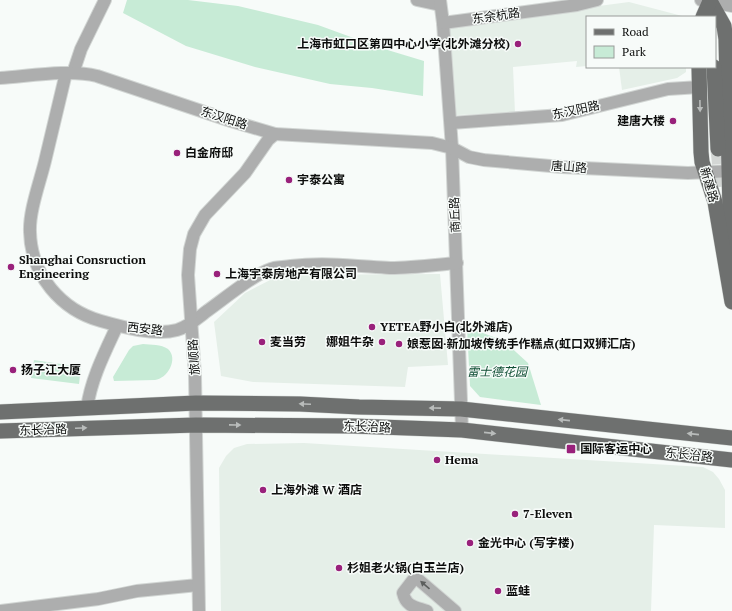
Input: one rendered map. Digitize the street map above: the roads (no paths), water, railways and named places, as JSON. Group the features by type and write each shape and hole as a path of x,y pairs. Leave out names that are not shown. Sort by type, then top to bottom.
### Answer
{"main road":[{"path":"703,16 707,0"},
{"path":"707,0 711,16"},
{"name":"新建路","path":"707,0 724,26 726,39 731,171 732,250"},
{"name":"新建路","path":"699,68 701,152 719,224 732,302"},
{"path":"714,68 718,149"},
{"name":"东长治路","path":"0,412 196,404 300,404 461,409 732,438"},
{"name":"东长治路","path":"0,431 196,425 353,426 462,430 732,460"}],"street":[{"name":"西安路","path":"105,0 70,73 32,215 30,231 32,247 41,273 53,291 70,308 82,314 117,326 164,332 177,330 192,323 255,277 274,268 298,265 328,264 391,268 456,263"},
{"path":"417,0 440,2"},
{"name":"东余杭路","path":"443,24 597,0"},
{"path":"707,0 732,6"},
{"name":"商丘路","path":"440,2 451,123 462,430"},
{"name":"东汉阳路","path":"0,78 87,73 231,121 275,134 432,144 452,148"},
{"name":"东汉阳路","path":"451,123 562,115 668,89 700,87"},
{"name":"旅顺路","path":"199,611 196,404 188,275 190,249 194,234 205,215 245,173 268,140 275,134"},
{"name":"唐山路","path":"452,148 469,157 484,160 562,167 688,173 708,178 731,189"},
{"name":"唐山路","path":"708,178 731,171"},
{"path":"87,408 93,382 117,326"},
{"path":"427,611 408,604 404,599 404,593 413,580 417,579 420,581 455,611"},
{"path":"1,611 98,598 137,591 198,585"}],"tunnel":[{"path":"718,149 724,210"}],"place":[{"name":"上海市虹口区第四中心小学(北外滩分校)","path":"518,44"},
{"name":"建唐大楼","path":"673,121"},
{"name":"白金府邸","path":"177,153"},
{"name":"宇泰公寓","path":"289,180"},
{"name":"Shanghai Consruction Engineering","path":"11,267"},
{"name":"上海宇泰房地产有限公司","path":"217,274"},
{"name":"YETEA野小白(北外滩店)","path":"372,327"},
{"name":"麦当劳","path":"262,342"},
{"name":"娜姐牛杂","path":"382,342"},
{"name":"娘惹囡·新加坡传统手作糕点(虹口双狮汇店)","path":"399,344"},
{"name":"扬子江大厦","path":"13,370"},
{"name":"国际客运中心","path":"571,449"},
{"name":"Hema","path":"437,460"},
{"name":"上海外滩 W 酒店","path":"263,490"},
{"name":"7-Eleven","path":"515,514"},
{"name":"金光中心 (写字楼)","path":"470,543"},
{"name":"杉姐老火锅(白玉兰店)","path":"339,568"},
{"name":"蓝蛙","path":"498,591"}],"park label":[{"name":"雷士德花园","path":"497,372"}]}
